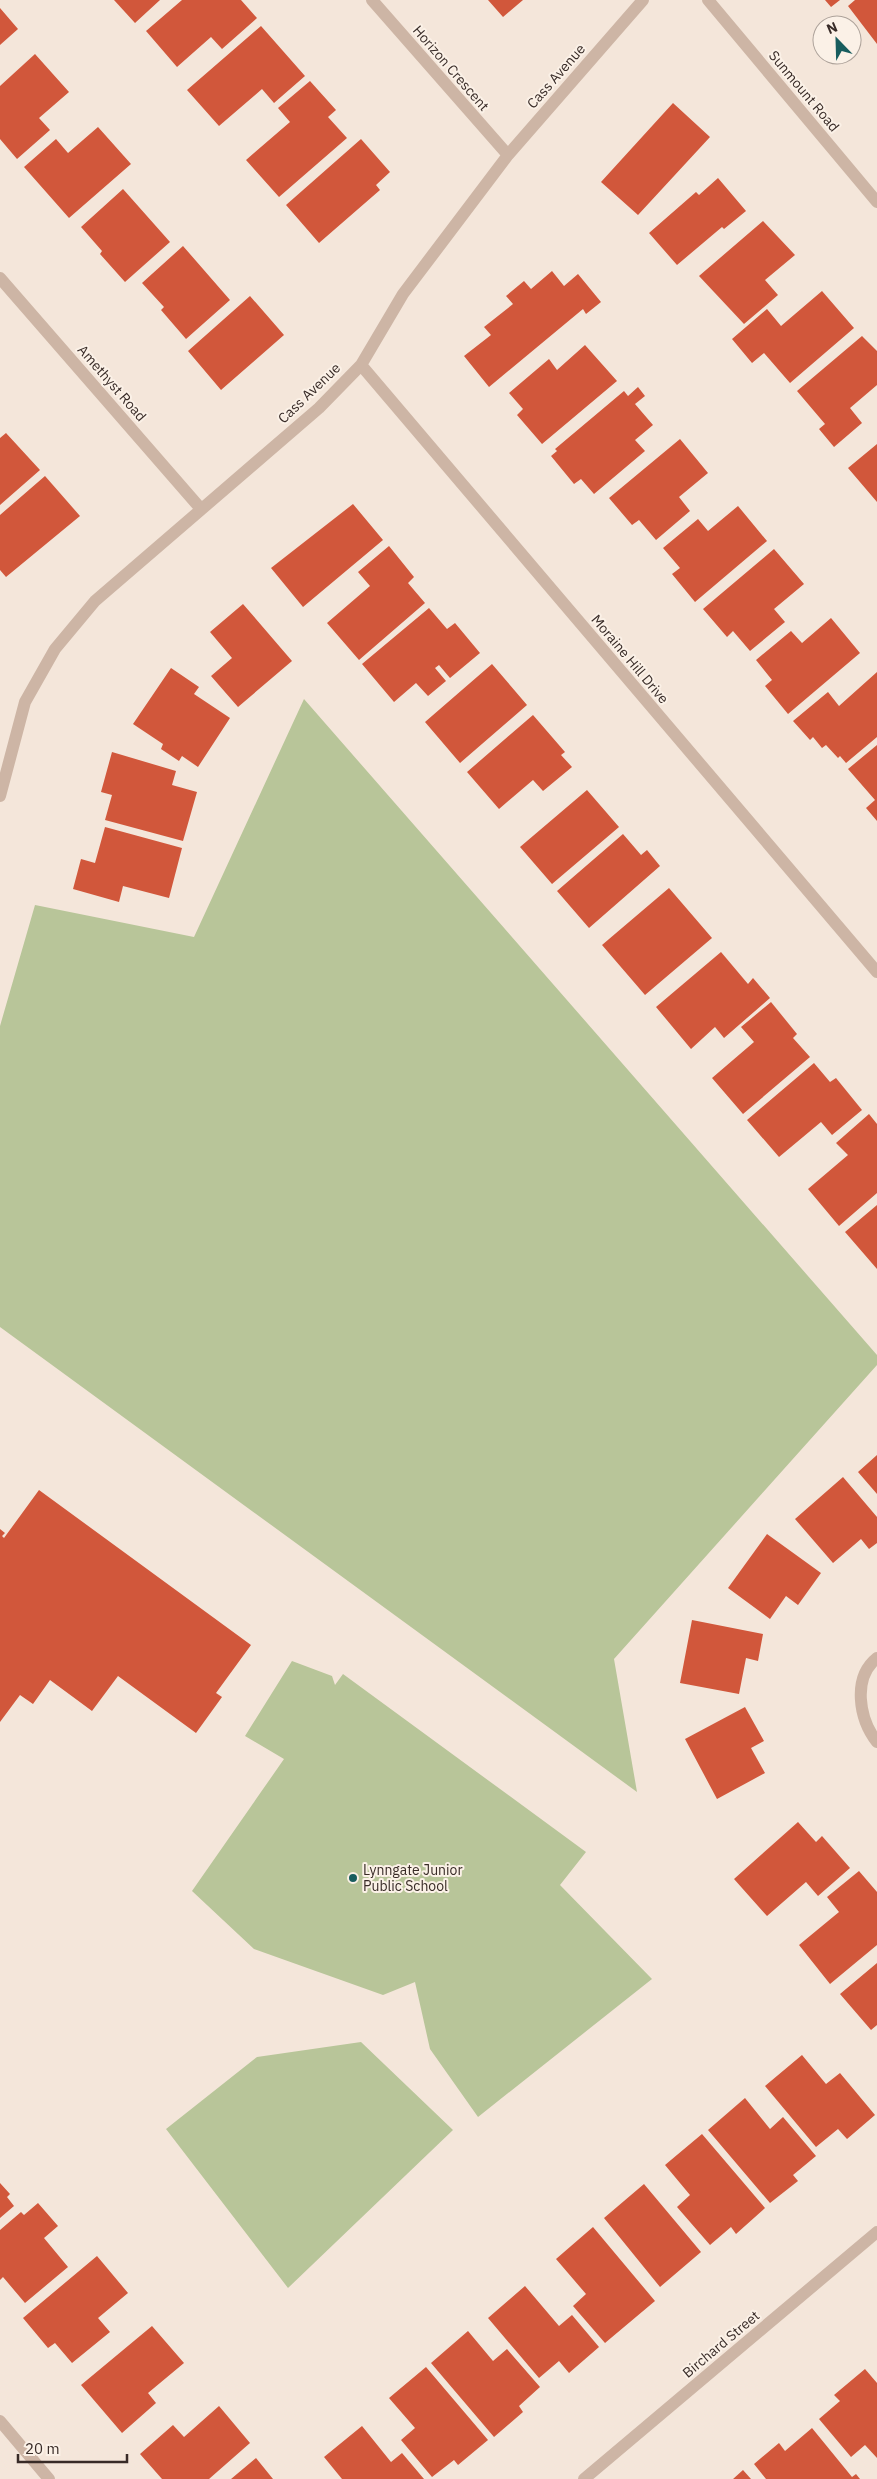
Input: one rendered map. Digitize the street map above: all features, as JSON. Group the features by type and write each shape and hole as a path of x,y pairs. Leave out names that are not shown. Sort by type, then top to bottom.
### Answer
{"street":[{"name":"Horizon Crescent","path":"372,0 508,155"},
{"name":"Cass Avenue","path":"0,796 25,702 55,649 95,601 319,408 361,365 403,294 508,155 642,0"},
{"name":"Sunmount Road","path":"708,0 877,202"},
{"name":"Amethyst Road","path":"0,278 201,508"},
{"name":"Moraine Hill Drive","path":"361,365 877,972"},
{"path":"877,1658 871,1662 859,1690 868,1730 877,1742"},
{"name":"Birchard Street","path":"584,2479 877,2232"},
{"path":"0,2421 49,2479"}],"green space":[{"path":"304,699 877,1355 877,1365 614,1659 637,1792 0,1327 0,1026 35,905 194,937"},
{"path":"292,1661 332,1676 335,1685 343,1674 586,1852 560,1885 652,1979 478,2117 430,2049 415,1982 383,1995 254,1949 192,1891 284,1759 245,1736"},
{"path":"361,2042 453,2130 288,2288 166,2129 257,2057"}],"building":[{"path":"114,0 160,0 135,23"},
{"path":"182,0 241,0 257,18 222,49 211,37 177,67 146,31"},
{"path":"488,0 523,0 503,17"},
{"path":"825,0 840,0 831,7"},
{"path":"855,0 877,0 877,44 862,24 862,15 855,15 848,6"},
{"path":"0,8 18,29 0,45"},
{"path":"261,26 305,76 274,103 262,89 219,126 187,90"},
{"path":"35,54 69,92 39,118 50,130 17,159 0,139 0,86"},
{"path":"310,81 336,110 328,117 347,138 279,197 246,160 290,122 278,108"},
{"path":"673,103 710,137 638,215 601,182"},
{"path":"98,127 131,164 69,218 24,167 56,139 68,153"},
{"path":"361,139 390,172 376,185 380,190 319,243 286,205"},
{"path":"718,178 746,211 724,229 722,227 677,265 649,233 696,192 699,195"},
{"path":"123,189 170,242 125,282 100,254 102,251 81,227"},
{"path":"763,221 795,255 765,280 778,295 744,324 699,276"},
{"path":"183,246 230,300 186,339 161,310 164,307 142,283"},
{"path":"552,271 564,286 578,274 601,302 586,314 583,309 489,387 464,356 491,335 484,327 513,304 506,296 524,281 531,289"},
{"path":"822,291 854,328 790,383 764,353 752,363 732,339 767,309 781,326"},
{"path":"250,296 284,335 221,390 188,351"},
{"path":"862,336 877,351 877,385 850,408 862,423 834,447 819,429 825,424 797,391"},
{"path":"585,345 617,381 542,444 517,415 523,409 509,393 549,359 557,370"},
{"path":"638,387 645,396 635,404 653,425 635,440 645,451 594,494 581,479 574,484 551,456 557,451 555,449 624,391 628,396"},
{"path":"6,433 40,470 0,505 0,438"},
{"path":"680,439 708,473 679,497 690,511 656,540 639,520 632,525 609,498"},
{"path":"877,444 877,502 848,468"},
{"path":"45,476 80,516 6,577 0,570 0,515"},
{"path":"353,504 383,540 303,607 271,568"},
{"path":"738,506 767,541 695,602 672,574 680,568 663,548 698,519 708,531"},
{"path":"389,546 414,577 408,583 425,603 359,660 327,623 370,586 358,572"},
{"path":"774,549 804,584 774,609 785,622 750,651 733,631 727,637 703,609"},
{"path":"243,604 292,661 238,707 211,676 232,658 210,632"},
{"path":"429,608 447,629 455,623 480,653 450,678 439,665 435,668 446,681 428,696 416,683 394,702 362,664"},
{"path":"831,618 860,653 788,714 765,686 772,680 756,660 791,631 802,643"},
{"path":"492,664 527,705 460,763 425,722"},
{"path":"171,668 199,687 194,694 230,718 198,767 182,756 179,761 161,749 163,744 133,724"},
{"path":"877,672 877,737 846,763 840,756 838,758 826,745 822,748 813,737 810,740 793,721 828,692 839,706"},
{"path":"533,715 565,752 561,755 572,767 543,791 533,780 499,809 467,772"},
{"path":"877,745 877,821 866,808 875,800 848,769"},
{"path":"112,752 176,771 172,785 197,792 183,841 105,820 112,795 101,792"},
{"path":"587,790 619,827 552,884 520,847"},
{"path":"105,827 182,848 169,898 123,886 119,902 73,889 81,859 95,863"},
{"path":"623,834 641,855 647,850 660,866 589,928 557,891"},
{"path":"669,888 712,938 645,995 602,945"},
{"path":"721,952 748,984 753,978 770,998 724,1038 715,1027 691,1049 656,1007"},
{"path":"771,1002 797,1034 793,1038 810,1057 743,1114 712,1078 754,1042 741,1027"},
{"path":"814,1063 830,1082 836,1078 862,1110 832,1135 821,1122 779,1157 747,1120"},
{"path":"869,1114 877,1124 877,1193 839,1226 808,1189 848,1155 836,1143"},
{"path":"877,1205 877,1269 845,1232"},
{"path":"877,1455 877,1494 858,1472"},
{"path":"843,1477 877,1517 877,1543 869,1549 861,1539 833,1563 795,1519"},
{"path":"39,1490 251,1645 216,1693 222,1697 196,1733 118,1676 92,1711 50,1680 33,1704 20,1695 0,1722 0,1529 5,1533 2,1536 4,1538"},
{"path":"767,1534 821,1573 798,1605 786,1596 770,1619 728,1588"},
{"path":"692,1620 763,1634 758,1661 746,1658 739,1694 680,1683"},
{"path":"745,1707 764,1741 751,1748 765,1773 717,1799 685,1739"},
{"path":"798,1822 816,1842 822,1836 850,1868 818,1896 806,1882 767,1916 734,1879"},
{"path":"859,1871 877,1892 877,1945 830,1984 799,1945 839,1912 827,1897"},
{"path":"877,1963 877,2025 871,2030 840,1994"},
{"path":"802,2055 826,2084 840,2073 875,2115 847,2139 838,2129 816,2147 765,2086"},
{"path":"745,2098 770,2129 783,2117 816,2156 793,2175 798,2181 770,2203 708,2130"},
{"path":"702,2134 765,2208 736,2234 731,2227 710,2245 677,2207 690,2195 665,2165"},
{"path":"0,2183 10,2194 7,2197 14,2206 0,2218"},
{"path":"644,2184 701,2252 660,2287 604,2218"},
{"path":"38,2203 58,2226 44,2238 68,2267 25,2303 3,2277 0,2280 0,2230 21,2212 24,2215"},
{"path":"593,2227 655,2301 605,2343 573,2306 586,2294 556,2259"},
{"path":"97,2256 128,2293 98,2318 110,2332 72,2363 55,2343 48,2348 23,2318"},
{"path":"525,2286 559,2326 572,2315 599,2347 569,2373 559,2361 539,2378 488,2318"},
{"path":"152,2326 184,2363 148,2393 156,2403 122,2433 81,2385"},
{"path":"468,2331 493,2361 507,2349 540,2387 519,2406 523,2412 494,2437 431,2363"},
{"path":"426,2367 488,2440 458,2465 454,2460 432,2477 401,2440 415,2428 389,2398"},
{"path":"865,2369 877,2383 877,2458 865,2445 851,2457 819,2419 840,2401 834,2395"},
{"path":"219,2406 250,2443 209,2479 162,2479 140,2454 173,2425 184,2437"},
{"path":"362,2426 391,2462 402,2453 424,2479 342,2479 324,2457"},
{"path":"812,2428 852,2477 856,2474 860,2479 766,2479 754,2464 779,2443 785,2451"},
{"path":"256,2458 273,2479 231,2479"},
{"path":"743,2470 751,2479 733,2479"}],"place":[{"name":"Lynngate Junior Public School","path":"353,1878"}]}
